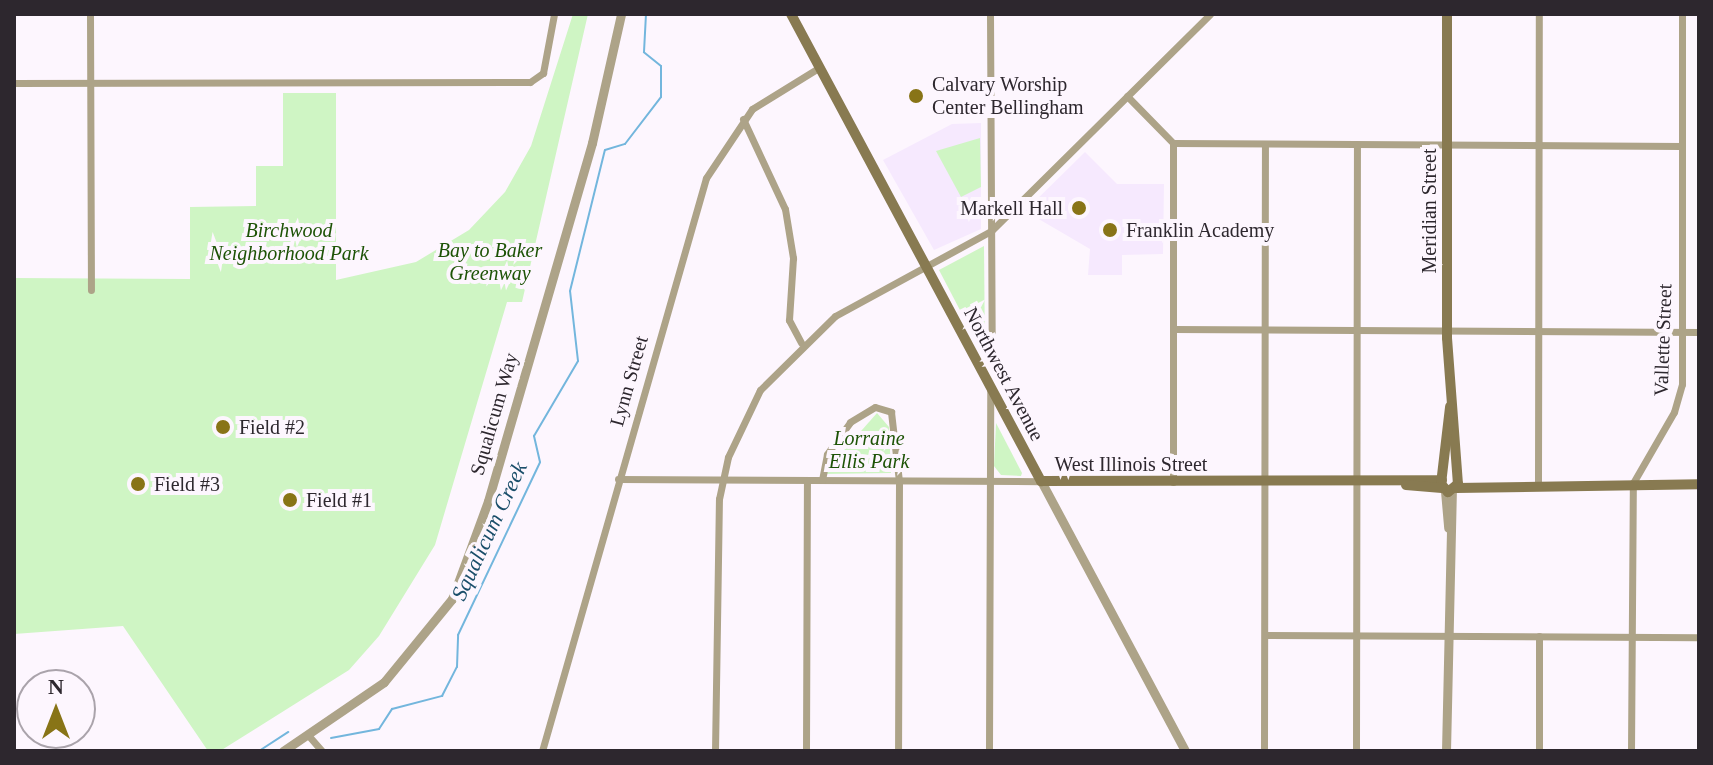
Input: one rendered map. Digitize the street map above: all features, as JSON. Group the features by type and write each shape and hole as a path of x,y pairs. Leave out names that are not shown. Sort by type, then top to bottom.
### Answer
{"main road":[{"name":"Northwest Avenue","path":"791,14 1041,481"},
{"name":"Meridian Street","path":"1447,14 1449,484"},
{"name":"West Illinois Street","path":"1041,481 1699,484"}],"street":[{"path":"90,14 91,290"},
{"path":"14,83 530,82 543,73 554,14"},
{"name":"Squalicum Way","path":"283,751 312,743 384,682 452,599 488,501 592,143 621,14"},
{"path":"990,14 992,360"},
{"path":"715,751 722,480 760,390 801,343 926,266 991,231 1210,14"},
{"path":"1538,483 1539,14"},
{"name":"Vallette Street","path":"1631,751 1633,483 1678,404 1682,332 1682,14"},
{"name":"Lynn Street","path":"542,751 699,195 743,119 778,89 820,67"},
{"path":"1127,96 1173,143 1173,482"},
{"path":"743,119 785,209 793,258 789,320 801,343"},
{"path":"1173,143 1682,146"},
{"path":"1264,751 1265,144"},
{"path":"1356,751 1357,144"},
{"path":"1173,329 1699,332"},
{"path":"989,751 990,386"},
{"path":"822,480 842,431 881,407 895,419 899,481 898,751"},
{"name":"West Illinois Street","path":"618,479 1041,481"},
{"path":"806,751 807,480"},
{"name":"Northwest Avenue","path":"1041,481 1185,751"},
{"name":"Meridian Street","path":"1446,751 1449,484"},
{"path":"1265,635 1699,637"},
{"path":"1539,636 1539,751"},
{"path":"312,743 322,751"}],"shaded area":[{"path":"981,123 981,229 934,250 883,160 952,124"},
{"name":"Franklin Academy","path":"1085,152 1117,184 1164,184 1163,254 1122,255 1122,275 1088,275 1090,249 1025,211"}],"green space":[{"path":"573,14 588,14 522,302 507,302 435,545 379,636 349,670 220,751 208,751 123,626 14,634 14,278 190,279 190,207 256,206 256,166 283,166 283,93 336,93 336,280 416,262 469,230 505,192 531,146"},
{"path":"980,138 981,187 961,197 936,151"},
{"path":"984,246 985,358 939,270"},
{"name":"Lorraine Ellis Park","path":"877,413 889,427 891,473 823,474"},
{"path":"996,423 1021,476 1001,475 994,466"}],"waterway":[{"name":"Squalicum Creek","path":"331,738 379,729 392,709 442,696 457,667 458,635 540,462 534,436 578,361 570,291 605,150 625,144 661,97 661,66 644,52 646,14"},
{"name":"Squalicum Creek","path":"259,751 288,732"}],"place":[{"name":"Calvary Worship Center Bellingham","path":"916,96"},
{"name":"Markell Hall","path":"1079,208"},
{"name":"Franklin Academy","path":"1110,230"},
{"name":"Field #2","path":"223,427"},
{"name":"Field #3","path":"138,484"},
{"name":"Field #1","path":"290,500"}],"park label":[{"name":"Birchwood Neighborhood Park","path":"289,242"},
{"name":"Bay to Baker Greenway","path":"490,262"}]}
